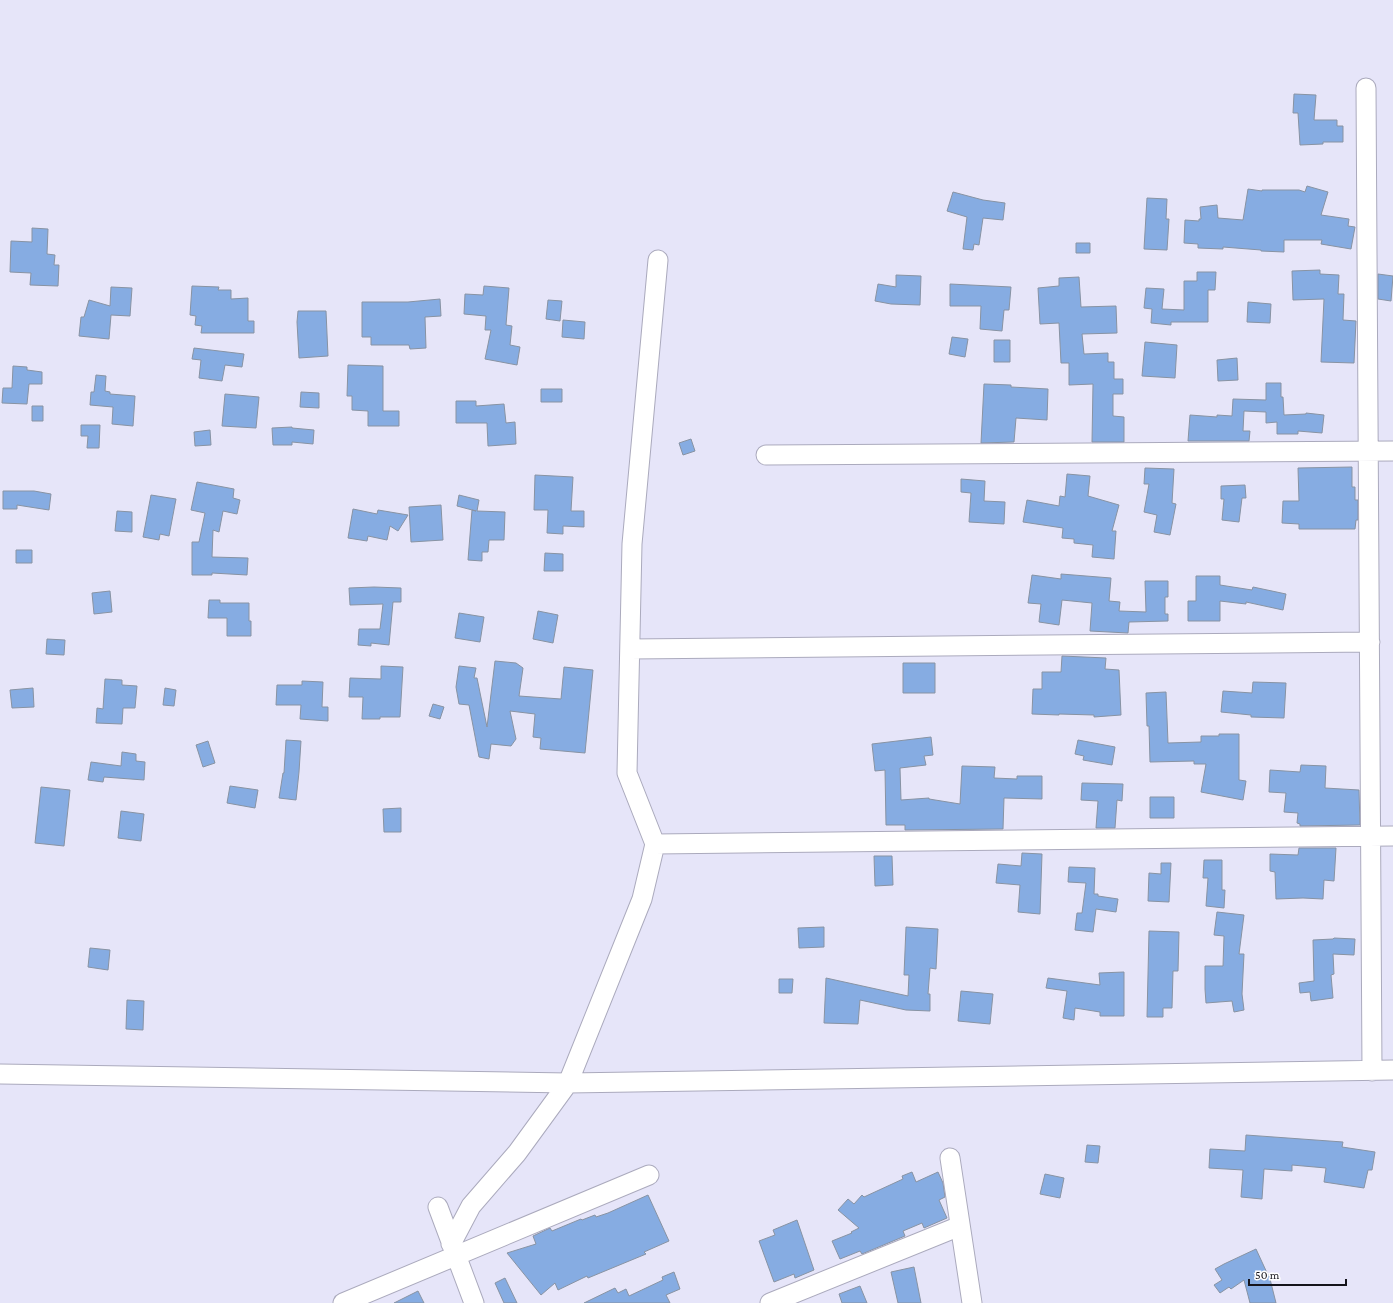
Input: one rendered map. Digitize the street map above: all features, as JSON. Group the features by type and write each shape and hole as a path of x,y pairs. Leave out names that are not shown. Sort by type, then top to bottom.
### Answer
{"street":[{"path":"1366,88 1372,1071"},
{"path":"454,1250 471,1206 517,1153 568,1083 642,899 655,844 627,773 632,544 658,260"},
{"path":"766,455 1393,451"},
{"path":"630,649 1370,642"},
{"path":"655,844 1393,836"},
{"path":"0,1074 568,1083 1393,1070"},
{"path":"950,1158 972,1303"},
{"path":"343,1303 454,1250 649,1175"},
{"path":"438,1206 474,1303"},
{"path":"770,1303 960,1226"}],"building":[{"path":"1294,94 1316,95 1314,120 1337,120 1337,126 1343,126 1343,142 1323,142 1323,144 1300,145 1298,113 1293,113"},
{"path":"1307,186 1328,192 1321,215 1349,219 1348,226 1355,227 1351,249 1321,244 1322,240 1284,240 1284,252 1223,247 1223,249 1198,248 1198,244 1184,243 1185,220 1199,221 1199,219 1201,219 1200,207 1217,205 1218,218 1243,220 1248,189 1262,191 1299,190 1305,192"},
{"path":"953,192 983,200 1005,203 1003,220 983,218 979,245 974,244 973,250 963,249 967,217 947,211"},
{"path":"1147,198 1167,199 1166,219 1169,219 1167,250 1144,249"},
{"path":"32,228 48,229 47,254 55,255 54,265 59,265 58,286 30,285 31,273 10,272 11,241 32,242"},
{"path":"1076,243 1090,243 1090,253 1076,253"},
{"path":"1320,270 1320,274 1339,275 1338,294 1344,294 1343,320 1356,321 1354,363 1321,362 1324,299 1293,300 1292,271"},
{"path":"1197,272 1216,272 1215,290 1208,290 1208,322 1171,322 1171,325 1151,323 1152,309 1144,308 1146,288 1164,289 1162,309 1184,310 1184,281 1197,281"},
{"path":"1378,274 1393,276 1391,301 1378,299"},
{"path":"896,275 921,276 920,305 891,304 875,301 878,284 896,287"},
{"path":"1079,277 1081,307 1116,306 1117,333 1082,334 1084,354 1108,353 1108,362 1114,362 1114,379 1123,379 1123,394 1113,394 1113,416 1124,417 1124,442 1092,442 1093,384 1069,385 1069,363 1061,363 1059,323 1040,324 1038,288 1059,286 1059,278"},
{"path":"950,284 1011,287 1009,310 1004,310 1002,331 980,329 981,306 950,306"},
{"path":"192,286 219,287 218,290 231,290 231,299 248,298 248,321 254,321 254,333 201,333 202,326 195,325 196,316 190,315"},
{"path":"484,286 509,288 506,325 512,326 510,345 520,347 517,365 485,359 491,330 485,330 486,316 464,314 465,294 483,295"},
{"path":"111,287 132,288 130,316 111,315 109,339 79,336 81,317 84,317 89,300 110,306"},
{"path":"440,299 441,316 425,317 426,348 410,349 409,345 371,345 371,337 362,337 362,302 408,302"},
{"path":"548,300 562,301 560,321 546,319"},
{"path":"1248,302 1271,304 1270,323 1247,322"},
{"path":"298,311 326,311 328,356 299,358 297,322"},
{"path":"563,320 585,322 584,339 562,337"},
{"path":"952,337 968,339 965,357 949,354"},
{"path":"994,340 1010,340 1010,362 994,362"},
{"path":"1145,342 1177,345 1175,378 1142,376"},
{"path":"194,348 244,354 242,367 225,365 222,381 199,378 201,360 192,359"},
{"path":"1237,358 1238,380 1218,381 1217,360"},
{"path":"348,365 383,366 383,411 399,411 399,426 368,426 368,411 352,410 352,396 347,396"},
{"path":"13,366 27,367 27,370 42,372 42,384 29,384 27,404 2,403 3,388 12,388"},
{"path":"96,375 106,376 105,391 110,392 110,394 135,396 133,426 112,424 113,407 90,405 91,392 94,392"},
{"path":"1266,383 1281,383 1281,397 1283,397 1284,415 1306,413 1324,415 1322,433 1298,431 1298,434 1277,434 1277,422 1266,423 1266,412 1244,411 1243,431 1250,431 1249,441 1188,441 1190,415 1217,417 1217,415 1232,416 1233,399 1266,400"},
{"path":"984,384 1048,389 1047,420 1016,418 1014,442 981,443"},
{"path":"541,389 562,389 562,402 541,402"},
{"path":"301,392 319,393 319,408 300,407"},
{"path":"225,394 259,397 256,428 222,426"},
{"path":"456,401 476,401 476,406 504,404 506,423 515,422 516,444 488,446 487,423 456,423"},
{"path":"32,406 43,406 43,421 32,421"},
{"path":"81,425 100,425 99,448 87,448 88,436 81,436"},
{"path":"292,427 314,430 313,444 292,442 292,445 273,445 272,428"},
{"path":"210,430 211,445 195,446 194,432"},
{"path":"691,439 695,451 683,455 679,443"},
{"path":"1352,467 1352,487 1355,487 1355,500 1358,500 1358,520 1356,520 1355,529 1299,529 1299,524 1282,523 1283,501 1299,501 1298,468"},
{"path":"1145,468 1174,469 1172,503 1176,504 1170,535 1154,532 1157,515 1144,512 1149,484 1144,484"},
{"path":"1067,474 1090,476 1088,496 1119,505 1112,531 1116,531 1114,559 1092,557 1093,545 1074,543 1074,539 1062,538 1063,528 1023,522 1027,500 1059,506 1060,496 1065,497"},
{"path":"535,475 573,477 571,511 584,511 584,527 563,526 563,534 547,533 548,510 534,510"},
{"path":"961,479 985,481 984,501 1005,502 1004,524 969,522 971,493 961,492"},
{"path":"197,482 234,489 233,498 240,500 237,514 223,511 219,532 213,530 212,557 248,558 247,575 212,573 212,575 192,575 192,542 199,542 205,513 191,510"},
{"path":"1245,485 1246,498 1242,498 1239,522 1222,520 1224,499 1221,499 1221,486"},
{"path":"3,491 34,491 51,494 49,510 17,505 17,509 3,509"},
{"path":"151,495 176,499 169,536 160,534 159,540 143,537"},
{"path":"459,495 479,500 477,511 505,512 504,540 489,540 488,552 482,552 482,561 468,560 472,510 476,511 457,506"},
{"path":"441,505 443,540 411,542 409,507"},
{"path":"353,509 377,514 378,510 408,515 398,531 390,526 387,540 368,536 367,541 348,538"},
{"path":"117,511 132,512 132,532 115,531"},
{"path":"16,550 32,550 32,563 16,563"},
{"path":"545,553 563,554 563,571 544,571"},
{"path":"1061,574 1111,578 1109,601 1120,602 1119,611 1146,612 1145,581 1168,581 1168,597 1165,597 1165,614 1168,614 1168,621 1129,622 1128,633 1090,631 1092,603 1062,600 1059,625 1039,622 1041,604 1028,603 1032,575 1061,579"},
{"path":"1196,576 1220,576 1220,585 1252,590 1253,587 1286,594 1283,610 1246,602 1246,604 1220,601 1220,621 1188,621 1188,601 1196,601"},
{"path":"349,588 401,588 401,602 393,602 389,645 371,643 371,646 358,645 359,629 380,629 383,604 350,605"},
{"path":"110,591 112,612 94,614 92,593"},
{"path":"209,600 220,600 220,603 249,603 251,636 227,636 227,618 208,618"},
{"path":"538,611 558,615 553,643 533,639"},
{"path":"459,613 484,617 480,642 455,638"},
{"path":"47,639 65,640 64,655 46,654"},
{"path":"1062,656 1106,658 1105,669 1119,670 1121,715 1094,717 1094,715 1032,714 1033,689 1042,689 1042,672 1061,672"},
{"path":"495,661 516,663 523,668 519,696 561,699 564,667 593,670 585,753 540,749 541,738 533,737 535,714 510,711 516,739 511,746 491,744 489,759 479,757 469,705 459,704 456,687 459,666 476,668 474,678 477,678 487,727"},
{"path":"903,663 935,663 935,693 903,693"},
{"path":"381,666 403,667 400,717 362,719 363,697 349,697 350,678 381,679"},
{"path":"105,679 122,680 122,685 137,686 135,708 123,708 122,724 96,723 97,708 103,709"},
{"path":"302,681 323,682 322,707 328,707 328,721 300,719 301,705 276,705 277,685 302,685"},
{"path":"1253,682 1286,683 1284,718 1251,717 1251,715 1221,712 1223,691 1252,693"},
{"path":"33,688 34,707 12,708 10,690"},
{"path":"165,688 176,690 174,706 163,705"},
{"path":"1166,692 1168,743 1201,742 1201,736 1239,734 1239,780 1246,781 1243,800 1201,792 1206,764 1194,764 1194,761 1150,762 1146,693"},
{"path":"433,704 444,707 440,719 429,716"},
{"path":"931,737 933,755 924,756 926,765 900,768 901,800 929,798 960,804 962,766 995,767 994,778 1017,779 1017,776 1042,776 1042,799 1004,798 1003,829 905,830 905,825 886,825 885,770 875,771 872,744"},
{"path":"286,740 301,741 296,800 279,798 284,773"},
{"path":"1078,740 1115,747 1112,765 1083,760 1084,756 1075,754"},
{"path":"208,741 215,763 203,767 196,745"},
{"path":"122,752 136,754 136,761 145,762 144,780 104,777 103,782 88,780 91,762 121,766"},
{"path":"1301,765 1326,766 1325,788 1359,790 1360,825 1300,826 1300,824 1297,823 1298,813 1284,812 1286,793 1269,792 1270,770 1300,772"},
{"path":"1082,783 1123,784 1122,801 1117,800 1115,828 1096,828 1098,801 1081,800"},
{"path":"230,786 258,790 255,808 227,803"},
{"path":"41,787 70,790 64,846 35,843"},
{"path":"1150,797 1174,797 1174,818 1150,818"},
{"path":"401,808 401,832 384,832 383,809"},
{"path":"121,811 144,814 141,841 118,838"},
{"path":"1299,848 1336,848 1334,881 1324,880 1323,899 1276,899 1275,872 1270,871 1270,854 1298,855"},
{"path":"1022,853 1042,854 1040,914 1018,912 1020,885 996,883 998,864 1021,866"},
{"path":"874,856 892,856 893,885 875,886"},
{"path":"1204,860 1222,860 1222,890 1225,890 1224,908 1206,906 1208,878 1203,878"},
{"path":"1161,863 1171,863 1169,902 1148,901 1149,873 1161,874"},
{"path":"1069,867 1095,868 1094,894 1118,899 1116,912 1096,909 1093,932 1075,930 1077,913 1082,913 1086,883 1068,882"},
{"path":"1217,912 1244,915 1239,954 1244,954 1242,994 1244,1010 1234,1012 1232,1001 1206,1003 1205,966 1223,966 1224,936 1214,935"},
{"path":"824,927 824,947 799,948 798,928"},
{"path":"906,927 938,929 936,969 930,968 928,994 930,994 930,1011 906,1010 860,1000 858,1024 824,1023 826,978 908,996 909,975 904,975"},
{"path":"1149,931 1179,932 1178,971 1173,971 1172,1008 1163,1008 1163,1017 1147,1017"},
{"path":"1334,938 1355,939 1354,955 1333,954 1334,974 1331,975 1333,998 1311,1001 1310,992 1300,993 1299,983 1314,981 1313,940"},
{"path":"90,948 110,950 108,970 88,967"},
{"path":"1124,972 1124,1016 1100,1016 1100,1012 1075,1008 1074,1020 1063,1018 1067,991 1046,988 1048,978 1100,985 1099,973"},
{"path":"779,979 793,979 792,993 779,993"},
{"path":"961,991 993,994 990,1024 958,1021"},
{"path":"127,1000 144,1001 143,1030 126,1029"},
{"path":"1246,1135 1343,1142 1342,1147 1375,1152 1372,1170 1368,1170 1364,1188 1324,1182 1326,1168 1292,1165 1292,1171 1264,1169 1262,1199 1241,1197 1243,1170 1209,1168 1210,1149 1245,1151"},
{"path":"1087,1145 1100,1146 1098,1163 1085,1162"},
{"path":"912,1172 916,1182 938,1172 943,1183 945,1197 939,1200 947,1218 924,1228 922,1223 903,1231 905,1236 862,1254 860,1251 840,1259 832,1241 852,1233 851,1232 859,1228 838,1210 848,1199 854,1204 862,1195 864,1197 903,1179 902,1176"},
{"path":"1045,1174 1064,1178 1060,1198 1040,1194"},
{"path":"648,1195 669,1241 644,1252 646,1254 588,1278 587,1276 558,1290 555,1283 541,1295 507,1253 536,1244 533,1236 550,1228 552,1231 581,1219 582,1220 595,1215 596,1217 608,1213"},
{"path":"797,1220 814,1270 795,1278 794,1274 774,1282 759,1241 775,1235 773,1230"},
{"path":"1256,1249 1269,1275 1276,1303 1250,1303 1244,1280 1231,1289 1229,1287 1220,1293 1214,1285 1222,1280 1215,1269"},
{"path":"914,1267 921,1303 898,1303 891,1272"},
{"path":"674,1272 680,1289 666,1295 670,1303 584,1303 615,1288 618,1293 626,1289 629,1296 663,1280 662,1277"},
{"path":"505,1278 517,1303 504,1303 495,1283"},
{"path":"860,1286 867,1303 842,1303 839,1294"},
{"path":"418,1291 424,1303 394,1303"}]}
